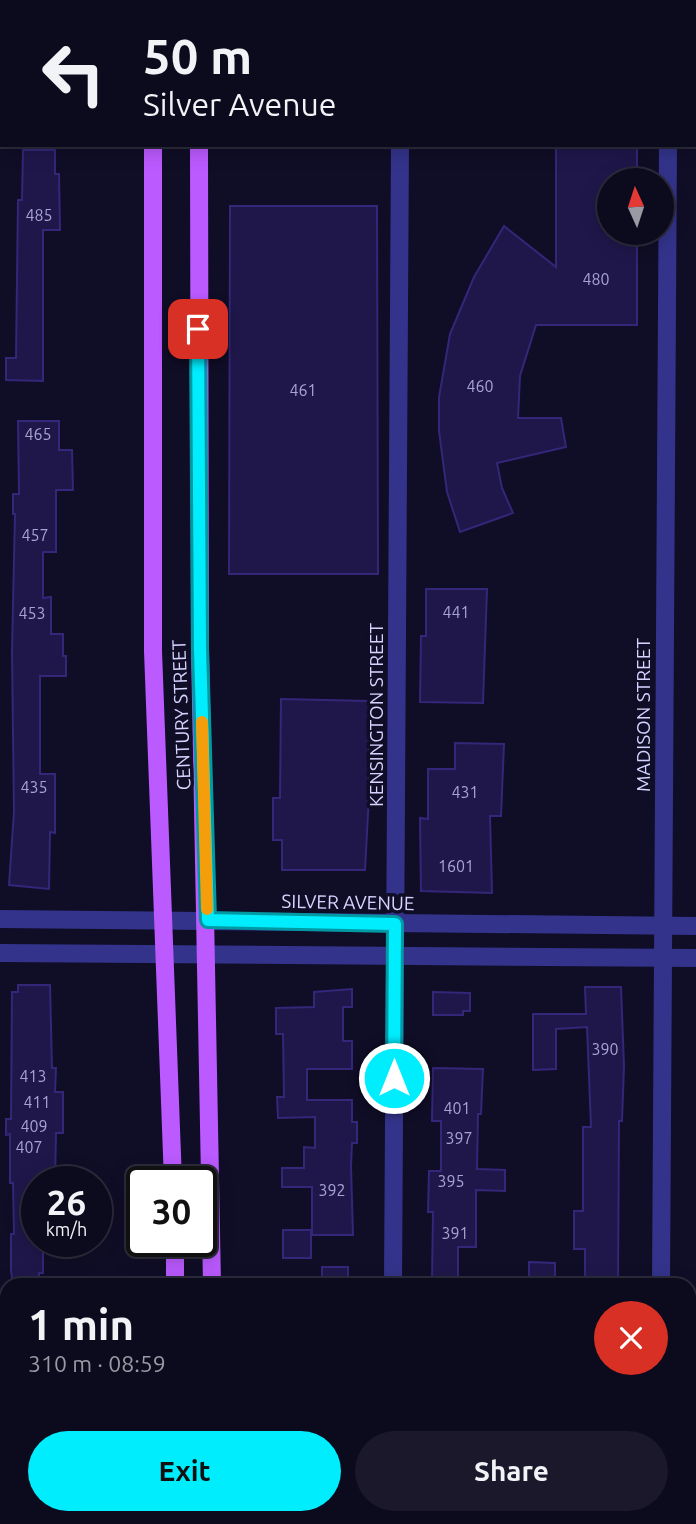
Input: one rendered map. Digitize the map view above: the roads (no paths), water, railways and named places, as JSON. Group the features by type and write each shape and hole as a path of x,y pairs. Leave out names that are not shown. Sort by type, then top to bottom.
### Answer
{"main road":[{"name":"CENTURY STREET","path":"153,147 152,564 162,954 172,1166"},
{"name":"CENTURY STREET","path":"198,147 200,649 208,920 212,1278"},
{"path":"174,1257 175,1278"}],"street":[{"name":"KENSINGTON STREET","path":"393,1278 400,147"},
{"name":"MADISON STREET","path":"661,1278 668,147"},
{"name":"SILVER AVENUE","path":"0,919 696,926"},
{"path":"0,953 696,958"}]}
